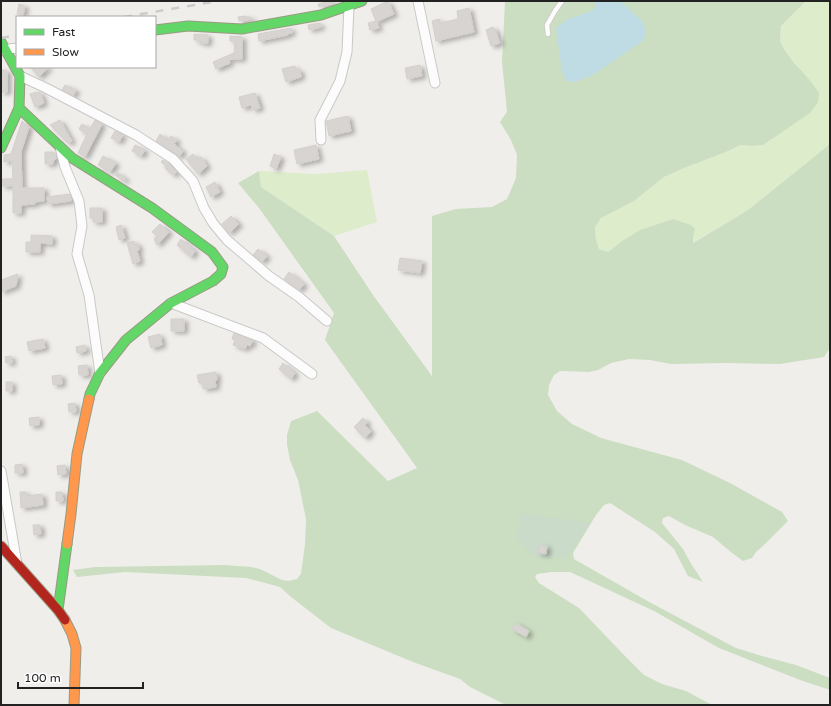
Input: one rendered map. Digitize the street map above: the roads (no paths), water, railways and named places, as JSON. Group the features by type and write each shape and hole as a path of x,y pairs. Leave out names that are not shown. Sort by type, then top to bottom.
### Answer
{"street":[{"path":"156,30 188,26 242,29 321,15 362,1"},
{"path":"418,1 435,83"},
{"path":"321,140 320,120 340,81 347,52 349,6"},
{"path":"2,47 16,48"},
{"path":"2,47 20,76 136,135 173,159 193,181 204,208 213,223 227,240 268,276 299,297 327,321"},
{"path":"1,148 4,137 11,128 18,108 20,76"},
{"path":"18,108 72,158 152,208 212,252 223,267 221,274 213,281 171,304 126,340 100,373 90,394 77,454 71,514 58,610"},
{"path":"60,147 65,167 79,201 82,226 77,254 89,295 100,373"},
{"path":"171,304 263,338 312,374"},
{"path":"1,471 17,565"},
{"path":"1,546 58,610 70,629 76,644 74,705"}],"lane":[{"path":"548,34 547,25 562,1"}],"water":[{"path":"595,1 620,1 642,21 646,31 644,40 593,75 575,82 566,81 562,72 556,28 568,19 592,11 596,6"}],"railway":[{"path":"130,16 218,1"},
{"path":"1,38 16,35"}]}
